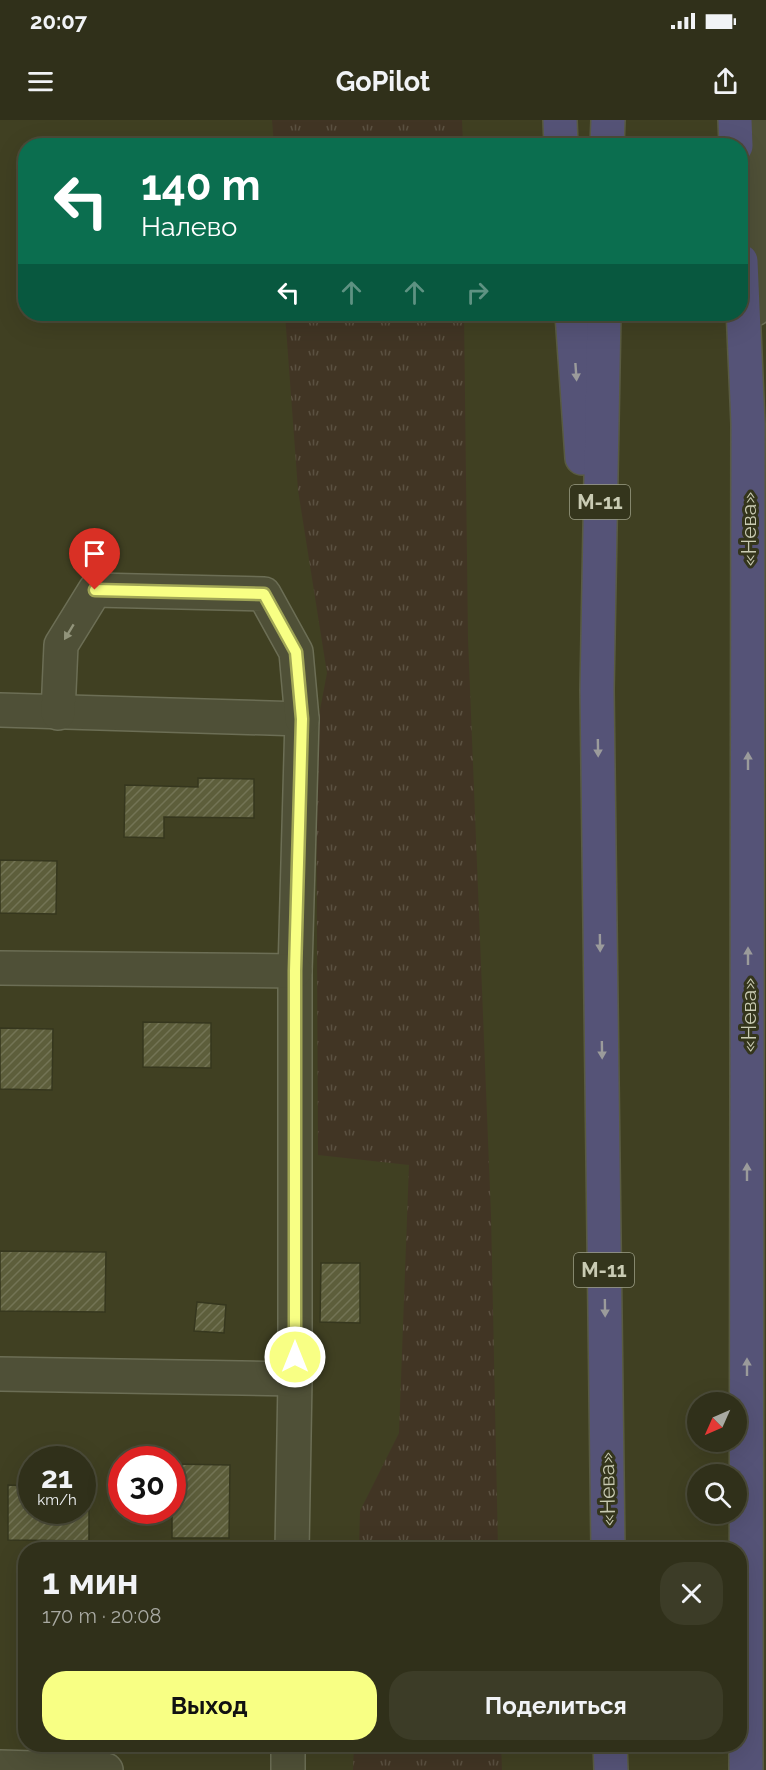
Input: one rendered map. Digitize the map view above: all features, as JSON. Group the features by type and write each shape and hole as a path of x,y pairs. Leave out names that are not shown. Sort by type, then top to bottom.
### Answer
{"highway":[{"path":"560,120 561,138"},
{"path":"607,138 608,120"},
{"path":"735,120 736,138"},
{"path":"572,321 597,690"},
{"name":"«Нева»","path":"604,321 597,690 608,1542"},
{"name":"«Нева»","path":"744,321 748,424 746,1542"},
{"path":"610,1752 610,1770"},
{"name":"«Нева»","path":"746,1752 746,1770"}],"street":[{"path":"748,424 766,122"},
{"path":"58,713 61,645 95,590 264,594 296,652 302,719 295,971 295,1379 292,1542"},
{"path":"0,710 302,719"},
{"path":"0,968 295,971"},
{"path":"0,1374 295,1379"},
{"path":"288,1752 288,1770"},
{"path":"0,1767 106,1770"}],"green space":[{"path":"272,120 462,120 463,138 273,138"},
{"path":"286,321 464,321 468,639 491,1215 498,1542 359,1542 360,1511 399,1433 409,1165 318,1155 316,731 327,673 298,490"},
{"path":"354,1752 501,1752 502,1770 353,1770"}],"building":[{"path":"198,778 254,779 254,818 164,817 164,838 124,837 125,785 198,787"},
{"path":"0,860 57,861 56,914 0,913"},
{"path":"143,1022 211,1023 211,1068 143,1067"},
{"path":"0,1028 53,1029 52,1090 0,1089"},
{"path":"0,1251 106,1252 105,1312 0,1311"},
{"path":"321,1263 360,1263 360,1323 320,1322"},
{"path":"197,1302 226,1305 224,1333 194,1331"},
{"path":"186,1464 230,1465 229,1538 172,1538 172,1524 186,1524"},
{"path":"8,1485 18,1485 18,1524 89,1524 89,1541 8,1540"}],"route":[{"path":"95,590 264,594 296,652 302,719 295,971 295,1357"}]}
